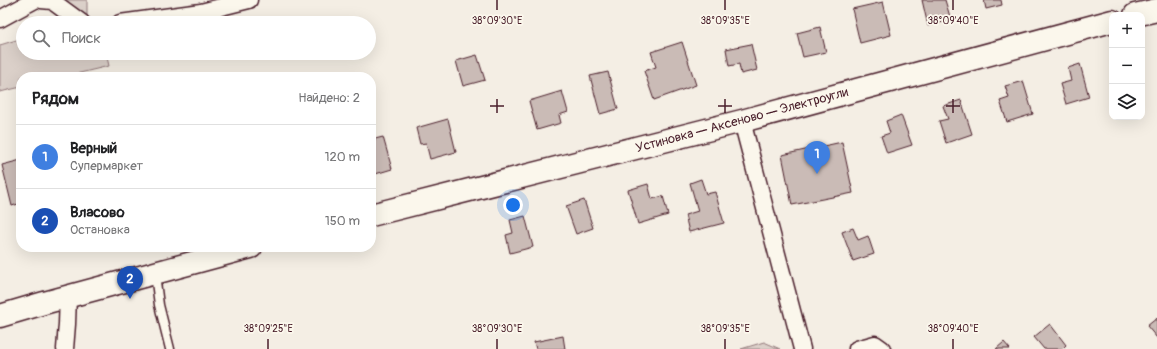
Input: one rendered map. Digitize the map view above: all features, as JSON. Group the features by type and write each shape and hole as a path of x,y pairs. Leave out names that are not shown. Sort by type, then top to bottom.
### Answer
{"main road":[{"path":"1145,13 1157,10"},
{"name":"Устиновка — Аксеново — Электроугли","path":"376,214 742,121 1109,22"},
{"path":"0,316 68,296 232,252"}],"street":[{"path":"0,19 36,0"},
{"path":"41,0 52,1 72,16"},
{"path":"172,16 201,12 249,0"},
{"path":"742,121 802,349"},
{"path":"65,349 68,324 68,296"},
{"path":"857,349 875,344 882,349"}],"lane":[{"path":"154,273 159,305 170,349"}],"shaded area":[{"path":"55,0 87,0 87,16 58,16"},
{"path":"16,40 16,60 108,60 109,66 84,72 16,72 16,88 0,92 0,45"},
{"path":"764,342 780,349 741,349"}],"building":[{"path":"922,0 945,0 951,20 928,26"},
{"path":"984,0 1001,0 1002,5 986,9"},
{"path":"883,2 891,35 860,43 852,9"},
{"path":"820,27 826,52 803,57 797,33"},
{"path":"682,42 696,85 654,100 644,71 656,67 651,52"},
{"path":"751,44 757,70 741,74 739,64 729,66 726,49"},
{"path":"477,55 485,80 463,86 456,61"},
{"path":"1080,64 1089,97 1066,104 1060,84 1071,81 1068,68"},
{"path":"608,72 618,109 600,114 590,76"},
{"path":"1023,81 1033,114 1007,122 1000,101 1009,98 1005,86"},
{"path":"562,91 568,112 559,115 561,123 537,130 529,101"},
{"path":"961,100 972,134 946,143 939,121 948,119 943,106"},
{"path":"901,115 912,145 887,153 881,136 890,133 886,121"},
{"path":"448,119 456,152 430,159 426,143 420,144 416,128"},
{"path":"383,137 392,169 376,174 376,139"},
{"path":"842,142 853,193 792,205 782,155"},
{"path":"16,161 16,205 12,206 2,165"},
{"path":"701,179 706,194 715,192 724,223 689,232 685,215 698,211 690,183"},
{"path":"648,184 652,199 663,196 668,215 638,224 628,190"},
{"path":"584,200 593,228 576,234 566,206"},
{"path":"525,216 533,247 510,253 506,235 513,233 510,220"},
{"path":"853,228 858,240 868,236 874,254 853,261 842,232"},
{"path":"1157,318 1157,338 1147,326"},
{"path":"1050,324 1066,345 1062,349 1044,349 1034,337"},
{"path":"563,336 565,349 536,349 534,342"},
{"path":"1004,342 1010,349 996,349"}],"place":[{"name":"Верный","path":"817,174"},
{"name":"Власово","path":"130,299"}]}
